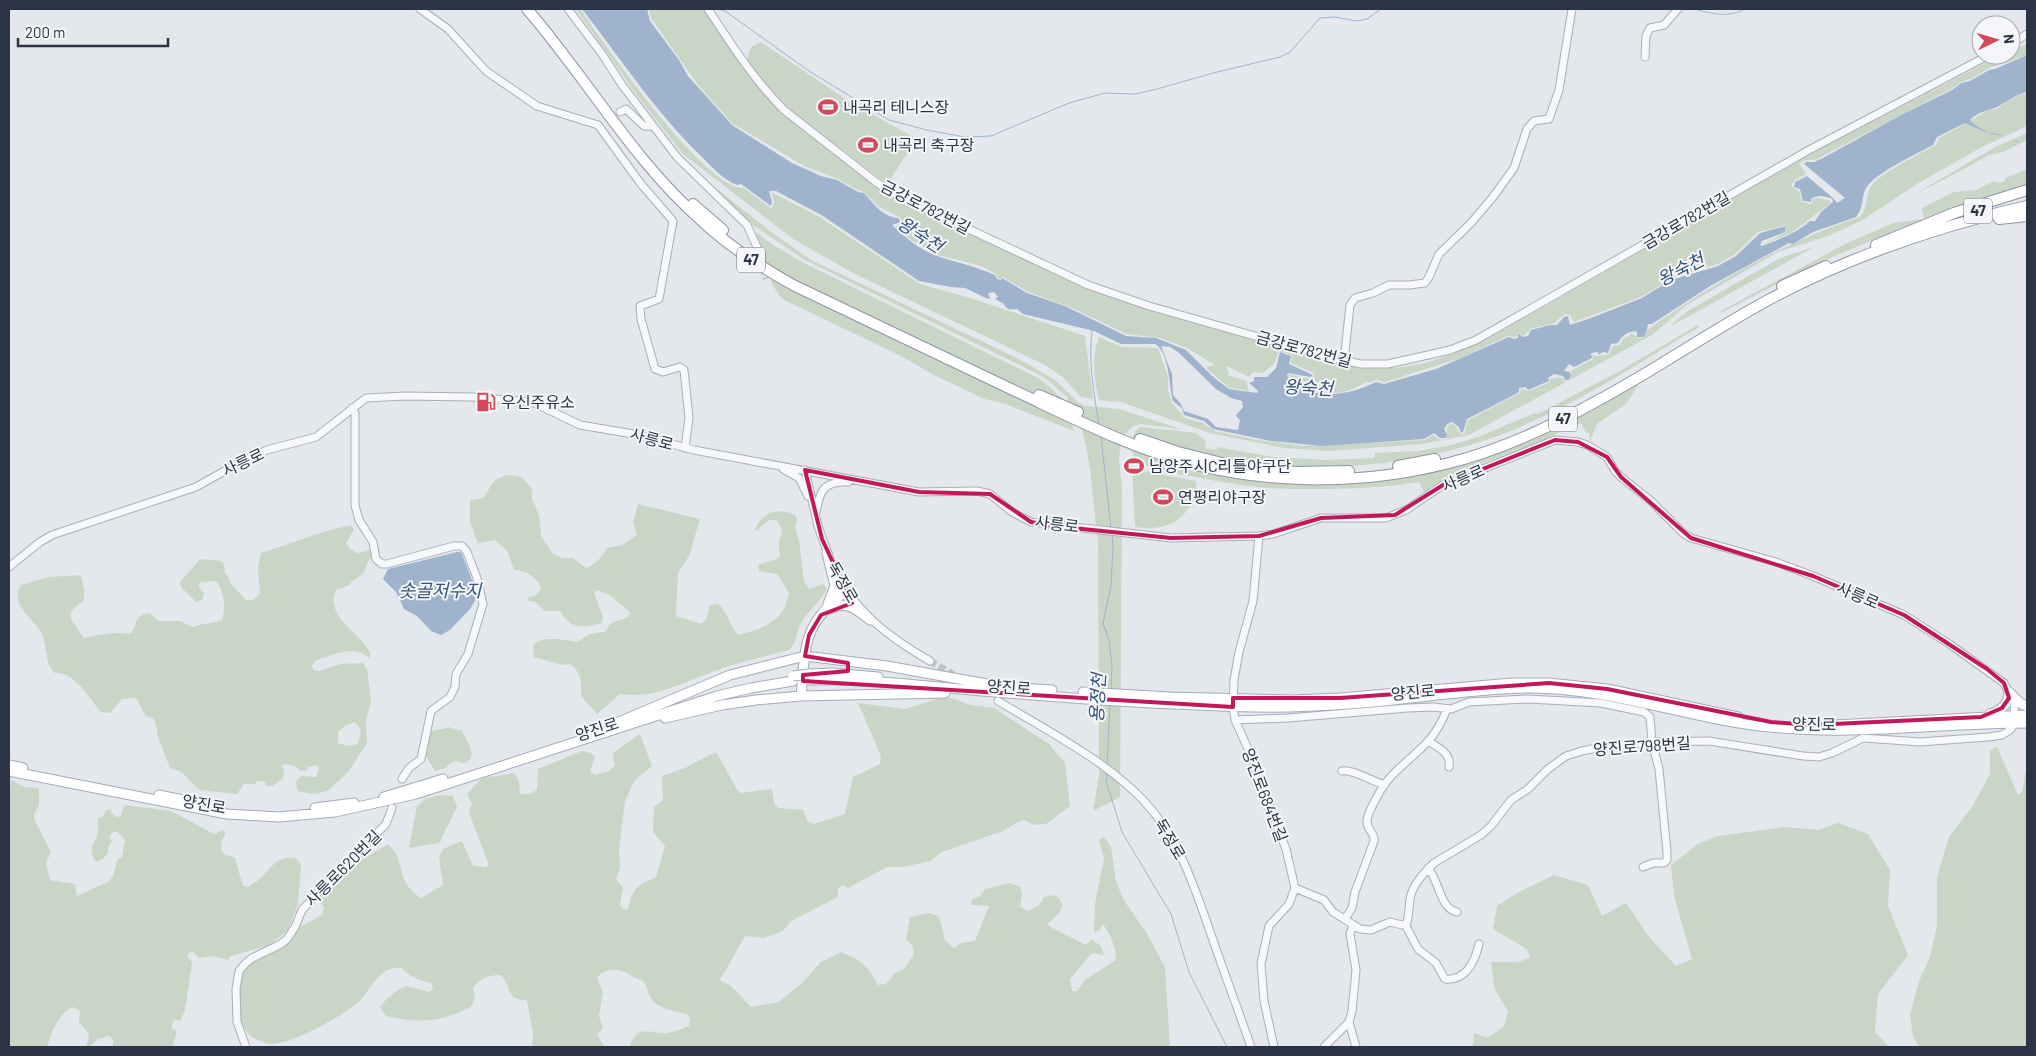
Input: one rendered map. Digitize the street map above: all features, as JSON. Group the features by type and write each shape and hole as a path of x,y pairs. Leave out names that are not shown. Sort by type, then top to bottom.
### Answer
{"highway":[{"name":"47","path":"527,9 658,177 703,223 745,255 793,285 1055,406 1145,445 1198,465 1254,475 1289,478 1360,477 1414,471 1451,463 1517,440 1566,418 1770,299 1881,250 1949,227 2027,206"},
{"name":"47","path":"535,9 652,160 693,204 727,234 764,261 798,280 1055,406"},
{"path":"1929,224 1954,213 2027,190"},
{"name":"47","path":"1145,445 1214,462 1298,472 1371,470 1444,458 1503,439 1551,417 1600,392 1764,295 1834,262 1929,224 2027,200"},
{"path":"1949,227 2027,216"}],"main road":[{"path":"802,696 805,656 809,635 816,621 831,600 835,586 827,553"},
{"path":"824,611 845,591"},
{"path":"824,611 838,605 846,605 870,620"},
{"path":"614,724 730,675 805,656 887,666 1003,690"},
{"name":"양진로","path":"9,765 226,808 296,810 349,804 384,797 724,688 793,678 858,675 1003,690 1233,703 1349,704 1527,688 1579,691 1718,720 1810,731 1847,731 2014,719 2027,715"},
{"name":"양진로","path":"9,771 227,814 279,816 334,812 382,803 416,794 716,696 793,678"},
{"name":"양진로","path":"1233,703 1340,698 1512,683 1549,683 1607,689 1770,722 1838,725 1980,717 2014,719 2027,723"},
{"path":"604,733 722,705 756,700 802,696 1003,690"},
{"path":"2009,692 2027,706"},
{"path":"1980,717 2002,708 2008,702 2009,692"}],"street":[{"path":"420,9 448,29 486,71 537,106 598,124 641,184 673,221 659,299 640,306 640,318 655,369 663,372 680,366 684,370 689,418 685,448"},
{"path":"568,9 677,157 747,225 757,247"},
{"name":"금강로782번길","path":"708,9 770,96 784,110 876,182 892,192 1088,285 1149,306 1344,361 1361,364 1388,364 1450,350 1476,340 1809,150 1971,64"},
{"path":"1344,361 1350,305 1355,298 1373,293 1389,285 1409,285 1425,282 1439,254 1471,223 1514,168 1527,129 1534,121 1549,119 1559,90 1572,9"},
{"path":"1645,57 1646,36 1650,28 1664,25 1678,9"},
{"path":"620,112 626,109 644,126 653,126"},
{"path":"602,128 609,122"},
{"name":"사릉로","path":"9,567 40,542 52,535 196,487 267,450 316,437 366,398 404,396 472,397 532,402 580,424 639,435 685,448 919,492 977,491 990,494 1012,512 1031,522 1171,538 1258,536 1273,534 1321,518 1386,518 1406,510 1443,485 1555,440 1578,442 1607,457 1621,478 1640,491 1683,533 1691,538 1794,569 1904,615 1987,669 2004,683 2014,703 2014,719"},
{"path":"352,408 355,413 355,505 359,520 373,542 376,558 382,564 387,564 454,546 462,546 467,552 478,578 483,604 468,654 456,674 455,687 450,696 431,711 421,759 409,768 402,780"},
{"path":"766,462 799,478 816,515"},
{"name":"독정로","path":"805,470 827,553 845,591 870,620 903,645 930,660"},
{"path":"816,515 820,494 827,485 836,482 867,483"},
{"name":"양진로684번길","path":"1258,536 1253,601 1239,652 1234,680 1233,703 1235,720 1249,751 1286,850 1295,888"},
{"path":"1235,720 1288,718 1416,708 1447,709 1469,702 1550,699 1601,703 1649,714 1652,742 1658,769 1667,860 1664,863 1652,862 1643,867"},
{"name":"독정로","path":"998,701 1089,757 1131,788 1154,812 1172,837 1194,884 1251,1047"},
{"path":"1345,919 1352,908 1355,892 1374,841 1374,835 1367,827 1368,813 1383,784 1392,773 1428,741 1447,709"},
{"name":"양진로798번길","path":"1404,924 1409,916 1413,888 1428,868 1481,835 1491,826 1511,800 1528,789 1548,769 1566,756 1606,746 1652,742 1709,742 1796,756 1819,757 1863,738 1920,742 2002,735 2010,730 2014,719"},
{"path":"1428,741 1447,755 1450,762 1449,767"},
{"path":"1342,771 1349,770 1368,780 1383,784"},
{"name":"사릉로620번길","path":"246,1047 237,1022 236,989 240,971 252,958 281,944 287,939 295,927 302,910 330,880 356,857 386,824 392,808"},
{"path":"1428,868 1446,905 1454,912 1457,912"},
{"path":"1274,1047 1264,1001 1261,964 1269,926 1289,904 1295,888 1324,900 1333,912 1360,929 1371,930 1390,922 1404,924 1418,949 1436,963 1445,979 1458,976 1470,968 1476,957 1478,944"},
{"path":"1354,925 1350,934 1356,970 1350,1022 1356,1047"},
{"path":"1324,1047 1350,1022"}],"highlighted area":[{"path":"1555,440 1578,442 1607,457 1621,477 1691,538 1813,576 1904,615 1987,669 2004,683 2009,698 2002,708 1981,717 1812,725 1771,722 1607,689 1549,683 1340,698 1233,698 1233,707 803,681 803,675 848,671 848,663 805,656 809,635 821,615 852,603 822,539 805,470 919,492 990,494 1031,522 1053,526 1171,538 1259,536 1321,518 1395,515 1443,485"}],"green space":[{"path":"576,9 580,9 632,81 681,141 706,166 727,183 744,188 772,209 774,202 771,192 818,216 920,284 967,297 1085,336 1093,399 1081,397 1063,377 1045,365 855,274 793,239 683,154 639,98"},
{"path":"649,9 706,9 758,84 888,193 1089,289 1337,363 1377,368 1402,367 1427,362 1486,340 1816,151 1982,65 1998,65 1961,82 1815,160 1806,160 1799,163 1806,174 1795,180 1791,186 1799,191 1802,202 1811,204 1813,199 1816,198 1829,200 1831,203 1791,233 1762,245 1786,232 1786,225 1758,232 1735,254 1718,264 1675,277 1641,297 1574,322 1570,315 1565,314 1554,323 1530,329 1524,336 1518,332 1517,337 1508,336 1458,359 1385,382 1377,380 1367,383 1368,381 1352,389 1334,393 1308,389 1293,380 1288,374 1309,379 1314,376 1314,373 1291,363 1292,355 1279,351 1274,364 1263,373 1253,372 1249,377 1227,366 1228,375 1246,381 1249,391 1230,388 1207,369 1207,367 1215,365 1187,348 1160,338 1126,334 1070,307 1028,292 1003,277 1000,279 996,274 981,266 938,255 911,240 895,226 902,223 901,218 879,207 864,192 836,178 804,166 732,123 698,85 651,18"},
{"path":"761,42 850,102 917,139 887,184 785,106 764,84 747,60 751,47"},
{"path":"2027,44 2027,55 2021,57 2021,46"},
{"path":"2021,94 2027,94 2027,126 1982,147 1917,184 1861,221 1828,236 1778,252 1688,304 1652,335 1469,435 1422,444 1331,451 1284,448 1210,433 1121,402 1099,400 1094,368 1096,345 1099,337 1122,347 1158,348 1168,377 1168,390 1172,403 1185,418 1203,423 1215,431 1257,440 1304,446 1425,440 1433,435 1440,440 1447,439 1447,427 1451,424 1455,425 1461,435 1464,434 1468,420 1520,393 1521,389 1529,391 1550,382 1550,379 1561,377 1565,382 1571,378 1571,371 1593,359 1592,355 1609,354 1613,346 1620,345 1623,339 1632,334 1640,339 1647,334 1647,330 1723,280 1803,239 1859,217 1864,211 1870,188 1881,177 1936,145 1939,138"},
{"path":"2027,133 2027,140 2003,152 1989,155 1915,194 1997,146"},
{"path":"2027,169 2027,187 1932,216 1832,257 1721,313 1721,311 1845,244 1893,223 1924,219 1922,208 1954,192 1976,190 1994,181 2004,182 2006,178"},
{"path":"703,178 770,231 811,260 1019,359 1055,380 1078,402 1085,406 1119,409 1181,429 1140,424 1133,426 1121,438 1119,459 1122,489 1120,797 1093,811 1099,775 1098,543 1090,468 1084,436 1067,397 1044,377 805,260 750,223"},
{"path":"757,233 773,245 804,263 1040,379 1063,399 1074,431 1003,403 984,399 932,374 901,356 782,299 773,286 754,234"},
{"path":"1814,247 1671,325 1688,311 1780,258"},
{"path":"1698,325 1699,327 1623,373 1544,416 1489,439 1423,457 1355,466 1286,466 1218,457 1149,437 1143,453 1188,468 1235,478 1283,483 1331,484 1380,481 1427,473 1474,461 1518,446 1565,424 1640,382 1626,404 1597,424 1590,441 1589,433 1586,433 1581,423 1566,431 1564,429 1552,437 1454,474 1429,491 1424,492 1419,482 1340,489 1281,489 1242,485 1152,468 1141,463 1133,454 1131,448 1132,437 1140,427 1196,433 1206,441 1205,448 1216,450 1217,447 1274,457 1327,460 1375,458 1375,453 1418,451 1452,445 1478,437 1535,413 1538,414 1618,372"},
{"name":"연평리야구장","path":"1132,469 1196,481 1196,489 1188,509 1176,521 1161,527 1135,527"},
{"path":"506,475 522,477 532,489 532,499 539,515 541,536 553,554 562,558 573,558 586,568 593,565 607,548 622,545 637,535 633,523 638,504 700,519 689,556 678,573 676,616 702,624 707,618 710,605 718,604 738,635 756,630 778,617 783,611 789,593 777,574 759,571 758,565 777,559 780,556 779,545 782,530 776,520 769,520 756,531 755,529 766,515 777,511 795,515 797,520 795,528 799,541 804,581 809,589 823,584 827,589 802,621 794,644 789,650 723,668 659,691 633,695 620,694 597,714 581,696 580,678 571,664 562,665 534,657 533,645 548,639 577,642 590,634 605,632 611,623 625,618 631,613 610,595 597,590 594,593 603,616 602,623 578,626 569,622 560,611 545,611 536,602 528,601 529,597 535,596 541,589 540,585 526,573 514,570 507,551 495,540 478,543 470,522 470,500 485,496 496,480"},
{"path":"351,525 354,530 346,543 350,549 357,553 371,550 372,553 363,574 352,581 350,585 336,590 334,600 339,617 371,654 369,658 357,652 343,652 315,661 312,666 314,670 319,671 341,664 363,663 367,669 371,702 366,721 367,743 349,771 329,790 316,794 300,792 297,789 296,782 302,776 316,777 319,768 317,765 301,771 295,766 284,764 282,767 284,772 283,779 272,786 267,786 265,781 244,784 237,794 200,790 182,772 170,768 153,718 146,716 136,698 122,699 110,713 101,712 75,681 62,674 55,673 49,664 41,632 23,610 18,599 21,585 49,577 81,575 84,600 73,609 70,615 84,638 112,633 130,634 138,618 150,613 158,621 180,621 193,627 222,620 224,610 221,589 216,581 200,582 198,585 204,594 202,600 196,602 181,587 180,582 200,559 221,561 224,564 225,574 227,574 231,584 246,600 253,600 260,594 258,568 261,553","holes":["355,722 361,730 358,744 347,746 338,743 338,732 346,725"]},
{"path":"940,698 952,698 970,705 994,708 1049,744 1065,763 1070,806 1046,824 1034,825 1024,820 1003,831 942,852 930,861 903,867 887,867 848,888 843,885 838,888 838,897 791,921 783,931 764,938 745,936 720,980 731,986 751,1007 779,1002 803,982 821,962 841,952 863,964 878,985 886,984 895,973 904,969 914,954 912,945 906,940 910,917 929,913 939,916 945,940 954,948 961,943 975,941 989,906 971,905 972,900 980,896 985,889 1010,883 1020,887 1022,893 1020,907 1028,911 1039,905 1044,897 1054,895 1059,898 1063,906 1047,925 1086,945 1091,939 1101,946 1104,955 1092,953 1070,979 1072,991 1077,991 1085,980 1116,960 1112,941 1103,924 1099,931 1094,932 1095,904 1104,858 1099,840 1104,837 1111,847 1116,882 1125,902 1146,932 1165,967 1170,1047 629,1047 638,1033 645,1031 665,1033 676,1031 689,1026 690,1018 686,1014 656,1004 650,997 643,982 619,970 610,970 597,977 603,992 599,1016 603,1028 597,1035 605,1047 532,1047 533,1034 527,1000 520,1000 512,996 501,975 488,976 473,988 475,998 471,1007 439,1019 420,1021 386,1016 380,1007 399,990 406,986 430,992 433,988 431,983 415,978 402,968 394,968 381,975 350,1009 316,1029 291,1040 271,1044 256,1039 247,1032 240,1020 237,993 246,964 278,947 296,929 322,915 324,908 317,897 357,857 363,859 388,844 398,858 407,885 421,898 443,885 439,857 443,849 462,841 473,866 485,867 489,865 469,813 472,803 467,794 482,778 514,773 519,781 520,794 529,794 537,790 538,769 582,751 591,753 595,757 590,771 595,775 607,772 615,766 613,753 640,734 652,766 634,781 625,801 619,849 620,868 616,880 623,887 620,905 624,910 628,909 636,888 656,877 665,846 653,832 654,807 663,800 662,776 717,753 737,790 741,793 772,789 774,803 778,808 803,810 808,822 814,824 845,814 853,777 880,764 881,756 858,703 905,709"},
{"path":"448,727 462,731 470,746 471,758 465,763 456,761 449,764 446,768 435,771 426,756 430,732"},
{"path":"1997,747 2018,795 2022,792 2027,764 2027,1047 1919,1047 1913,1036 1910,1015 1919,981 1930,957 1937,925 1937,877 1949,837 1972,807 1990,774 1990,750"},
{"path":"11,780 25,787 39,788 39,805 34,814 35,821 51,852 46,863 50,880 75,884 77,896 110,881 117,860 122,857 125,840 118,832 113,832 109,836 112,841 108,848 108,853 103,859 96,862 93,857 92,846 98,830 97,819 103,816 106,810 111,809 112,814 117,817 121,816 124,805 171,811 214,834 223,830 226,833 222,840 221,850 224,854 235,858 243,886 248,887 262,877 276,862 284,858 296,858 301,865 298,904 288,930 270,945 231,956 228,960 212,956 199,958 193,952 189,953 187,956 192,962 185,1011 180,1021 174,1019 171,1028 177,1031 173,1046 113,1047 113,1040 109,1036 98,1039 89,1047 86,1047 88,1034 86,1029 79,1023 80,1011 73,1007 59,1019 53,1029 47,1047 9,1047 9,797"},
{"path":"440,795 453,796 457,807 439,843 409,848 417,806 425,799"},
{"path":"1838,823 1868,834 1890,870 1888,906 1908,955 1878,994 1875,1032 1889,1047 1473,1047 1474,1033 1488,1038 1504,1026 1508,1011 1495,990 1491,962 1518,962 1530,958 1527,949 1493,929 1497,906 1517,893 1554,875 1588,885 1602,916 1626,903 1649,937 1676,966 1692,959 1674,896 1671,865 1698,844 1718,836 1785,827 1818,830"}],"water":[{"path":"582,9 647,9 650,21 679,60 688,76 732,125 792,163 821,176 837,180 858,192 864,193 883,212 898,218 901,222 892,225 920,248 940,257 988,272 995,275 997,279 1001,280 1002,278 1027,293 1065,306 1126,336 1156,338 1186,350 1212,376 1229,389 1257,393 1258,391 1249,383 1254,381 1254,377 1267,377 1276,368 1280,352 1291,356 1289,364 1313,375 1310,377 1288,373 1287,376 1301,388 1324,394 1333,394 1359,389 1376,382 1384,384 1436,369 1509,337 1518,338 1518,333 1523,337 1528,336 1531,330 1557,325 1564,317 1568,316 1570,325 1591,318 1642,298 1671,280 1718,266 1736,256 1760,233 1786,226 1785,232 1762,241 1760,245 1762,246 1782,238 1810,221 1815,221 1821,212 1833,202 1832,199 1822,196 1814,197 1811,199 1811,202 1803,201 1800,189 1794,187 1795,182 1807,176 1837,203 1845,198 1804,164 1806,162 1814,162 1823,158 1901,115 1952,90 1961,83 1970,81 1989,70 2004,65 2021,65 2021,58 2027,55 2027,92 1980,113 1970,120 1992,135 1965,123 1937,137 1933,145 1907,158 1871,182 1864,191 1859,214 1856,217 1813,232 1793,244 1789,243 1710,286 1652,324 1648,324 1646,334 1643,337 1637,337 1637,332 1628,333 1618,343 1611,344 1608,353 1603,352 1598,355 1598,352 1591,353 1592,358 1574,367 1569,364 1564,371 1570,372 1571,376 1568,380 1565,380 1563,376 1554,374 1548,378 1549,381 1528,390 1526,387 1519,388 1519,392 1516,394 1467,419 1461,433 1459,427 1452,422 1447,424 1444,429 1447,434 1446,438 1440,438 1434,433 1424,439 1322,446 1271,441 1213,429 1204,421 1184,415 1182,408 1173,401 1164,355 1155,344 1121,344 1094,331 1023,314 1017,309 1008,309 1004,304 995,299 998,297 994,292 988,293 990,298 988,299 965,288 919,281 823,216 776,191 769,191 772,202 771,206 741,184 737,185 717,172 652,102","holes":["1161,346 1170,347 1178,352 1216,389 1231,398 1242,401 1243,407 1236,416 1240,420 1238,430 1216,427 1208,419 1184,411 1173,395 1172,374"]},
{"name":"솟골저수지","path":"457,552 462,554 474,585 476,599 470,609 450,630 441,635 431,631 417,616 404,609 396,592 383,579 388,569"}],"waterway":[{"path":"719,9 725,11 809,71 889,120 965,137 991,136 1069,103 1105,93 1135,94 1280,57 1290,52 1320,18 1335,17 1357,21 1367,19 1381,9"},
{"path":"1695,9 1714,14 1733,14 1745,9"},
{"path":"1991,133 2000,135"},
{"name":"용정천","path":"1092,330 1091,366 1099,425"},
{"name":"용정천","path":"1101,436 1111,529"},
{"name":"용정천","path":"1111,690 1112,665 1109,640 1103,623 1111,586 1112,533"},
{"name":"용정천","path":"1107,765 1110,704"},
{"name":"용정천","path":"1107,771 1106,781 1122,832 1171,914 1189,972 1227,1047"}],"tunnel":[{"path":"757,247 766,279"},
{"path":"930,661 959,678"}],"place":[{"name":"내곡리 테니스장","path":"828,107"},
{"name":"내곡리 축구장","path":"868,145"},
{"name":"우신주유소","path":"486,402"},
{"name":"남양주시C리틀야구단","path":"1134,466"},
{"name":"연평리야구장","path":"1163,497"}],"water label":[{"name":"왕숙천","path":"920,235"},
{"name":"왕숙천","path":"1681,270"},
{"name":"왕숙천","path":"1308,388"}]}
